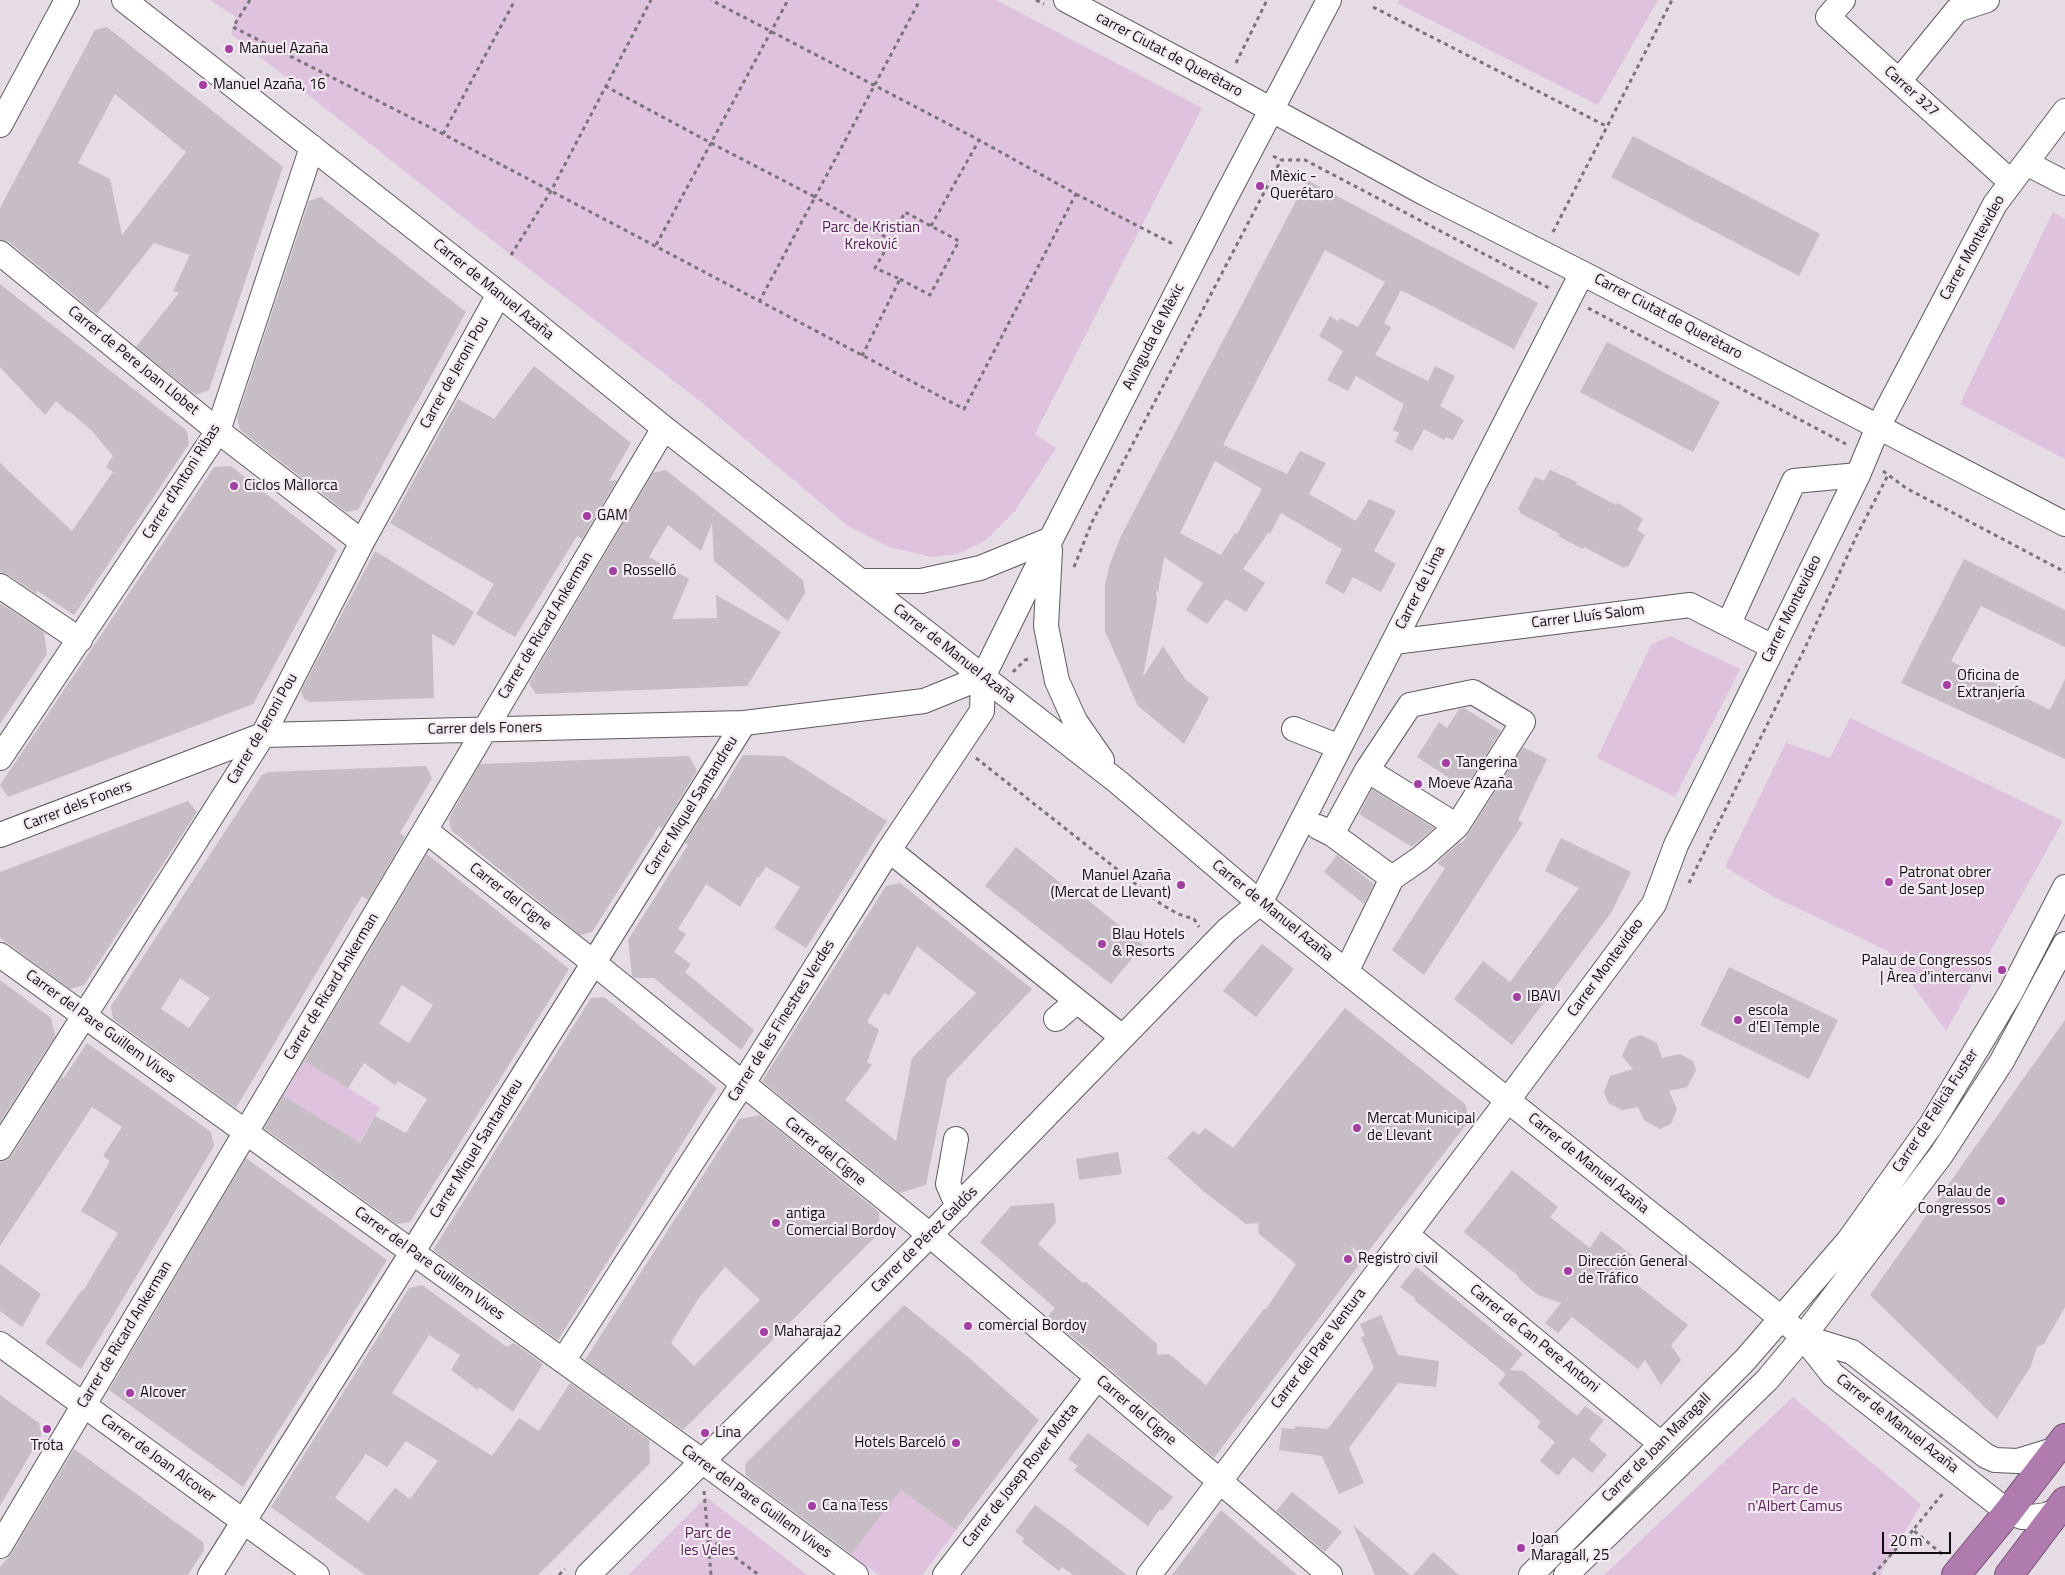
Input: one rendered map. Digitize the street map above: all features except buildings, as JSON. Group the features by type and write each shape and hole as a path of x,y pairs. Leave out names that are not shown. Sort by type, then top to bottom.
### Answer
{"highway":[{"path":"1958,1572 2061,1444"},
{"path":"2008,1575 2063,1506"}],"street":[{"path":"0,125 67,0"},
{"name":"Carrer de Manuel Azaña","path":"124,0 499,294 664,428 1118,782 1260,903 1781,1318 1803,1337 1833,1375 1959,1474 2008,1512 2022,1517 2046,1515 2063,1506"},
{"name":"carrer Ciutat de Querètaro","path":"1066,0 1271,110"},
{"name":"Avinguda de Mèxic","path":"990,683 1051,539 1329,0"},
{"name":"Carrer 327","path":"1844,0 1828,17 2011,182"},
{"path":"1899,81 1957,10 1987,0"},
{"name":"Carrer Ciutat de Querètaro","path":"1271,110 1426,194 2065,524"},
{"name":"Carrer Montevideo","path":"1508,1100 1654,904 1676,845 1858,475 1878,427 1995,204 2065,111"},
{"name":"Carrer d'Antoni Ribas","path":"0,758 218,431 312,147"},
{"path":"2026,162 2065,183"},
{"name":"Carrer de Pere Joan Llobet","path":"0,253 218,431 362,542"},
{"name":"Carrer de Lima","path":"1260,903 1582,273"},
{"name":"Carrer de Jeroni Pou","path":"0,1148 263,735 362,542 499,294"},
{"name":"Carrer de Ricard Ankerman","path":"0,1546 664,428"},
{"path":"1728,623 1794,481 1858,475"},
{"name":"Carrer de Manuel Azaña","path":"861,580 921,581 955,574 980,568 1051,539 1046,626 1057,681 1075,721 1118,782"},
{"path":"0,586 80,640"},
{"name":"Carrer Lluís Salom","path":"1394,642 1690,605 1773,647"},
{"name":"Carrer dels Foners","path":"0,836 263,735 744,723 924,700 990,683"},
{"name":"Carrer de les Finestres Verdes","path":"563,1361 742,1085 889,850 982,711 990,683"},
{"path":"1332,834 1367,770 1410,705 1473,692 1523,722 1457,826 1421,858 1392,878 1346,972"},
{"name":"Carrer Miquel Santandreu","path":"210,1575 744,723"},
{"path":"1294,729 1382,747"},
{"path":"1367,770 1457,826"},
{"path":"1303,819 1332,834 1392,878"},
{"name":"Carrer del Cigne","path":"425,830 594,963 742,1085 930,1235 1330,1575"},
{"path":"889,850 1122,1037"},
{"name":"Carrer de Felicià Fuster","path":"1781,1318 1849,1240 1931,1125 2011,992 2065,887"},
{"name":"Carrer de Pérez Galdós","path":"577,1572 702,1461 958,1207 1227,930 1260,903"},
{"name":"Carrer de Felicià Fuster","path":"1803,1337 1941,1155 2002,1061 2065,944"},
{"name":"Carrer del Pare Guillem Vives","path":"0,955 702,1461 856,1575"},
{"path":"1056,1019 1076,1002"},
{"name":"Carrer del Pare Ventura","path":"1149,1575 1508,1100"},
{"path":"956,1139 948,1184 958,1207"},
{"name":"Carrer de Can Pere Antoni","path":"1407,1235 1660,1444"},
{"name":"Carrer de Joan Maragall","path":"1531,1575 1745,1360 1781,1318"},
{"path":"1803,1337 1852,1352 1986,1456 1996,1460 2018,1461 2061,1444"},
{"name":"Carrer de Joan Maragall","path":"1566,1575 1767,1380 1803,1337"},
{"name":"Carrer de Joan Alcover","path":"0,1344 316,1575"},
{"name":"Carrer de Josep Rover Motta","path":"944,1575 1097,1378"}],"path":[{"path":"250,0 233,27 443,134 964,410 1076,194"},
{"path":"443,134 515,0"},
{"path":"511,255 551,191 651,0"},
{"path":"711,0 979,140 1076,194 1196,255"},
{"path":"655,247 788,0"},
{"path":"760,302 920,0"},
{"path":"1228,86 1236,63 1267,0"},
{"path":"1543,253 1606,126 1672,0"},
{"path":"1373,7 1606,126"},
{"path":"605,86 815,197 891,240"},
{"path":"931,226 979,140"},
{"path":"1073,575 1074,566 1092,522 1281,160"},
{"path":"905,212 931,226 959,240 930,295 876,268 905,212"},
{"path":"862,356 900,279"},
{"path":"1686,888 1888,475 1906,488 2065,572"},
{"path":"990,683 1024,660 1052,653"},
{"path":"962,742 968,752 1162,904 1178,914 1194,919 1200,928 1196,934"},
{"path":"702,1461 712,1575"},
{"path":"1873,1575 1959,1474"},
{"path":"1913,1530 1958,1572"},
{"path":"708,1538 759,1575"},
{"path":"559,1575 577,1572"}],"green space":[{"name":"Parc de Kristian Kreković","path":"210,0 996,0 1202,108 1035,434 1056,448 1015,511 986,540 958,554 932,557 889,547 848,526 701,402 231,34 236,17"},
{"path":"1399,0 1658,0 1598,105 1397,3"},
{"path":"2053,212 2065,219 2065,459 1960,404"},
{"path":"1670,636 1740,669 1675,797 1597,758 1651,645"},
{"name":"Patronat obrer de Sant Josep","path":"1850,718 2063,821 1946,1031 1888,951 1774,897 1725,867 1786,743 1830,758"},
{"path":"304,1060 380,1108 359,1143 283,1096"},
{"name":"Parc de n'Albert Camus","path":"1793,1397 1921,1504 1880,1575 1604,1575"},
{"path":"901,1490 956,1530 922,1575 879,1575 850,1554"},
{"name":"Parc de les Veles","path":"706,1497 753,1533 807,1575 628,1575"}],"place":[{"name":"Manuel Azaña","path":"229,49"},
{"name":"Manuel Azaña, 16","path":"203,85"},
{"name":"Mèxic - Querétaro","path":"1260,186"},
{"name":"Ciclos Mallorca","path":"234,486"},
{"name":"GAM","path":"587,516"},
{"name":"Rosselló","path":"613,571"},
{"name":"Oficina de Extranjería","path":"1947,685"},
{"name":"Tangerina","path":"1446,763"},
{"name":"Moeve Azaña","path":"1418,784"},
{"name":"Patronat obrer de Sant Josep","path":"1889,882"},
{"name":"Manuel Azaña (Mercat de Llevant)","path":"1181,885"},
{"name":"Blau Hotels & Resorts","path":"1102,944"},
{"name":"Palau de Congressos | Àrea d'intercanvi","path":"2002,970"},
{"name":"IBAVI","path":"1517,997"},
{"name":"escola d'El Temple","path":"1738,1020"},
{"name":"Mercat Municipal de Llevant","path":"1357,1128"},
{"name":"Palau de Congressos","path":"2001,1201"},
{"name":"antiga Comercial Bordoy","path":"776,1223"},
{"name":"Registro civil","path":"1348,1259"},
{"name":"Dirección General de Tráfico","path":"1568,1271"},
{"name":"comercial Bordoy","path":"968,1326"},
{"name":"Maharaja2","path":"764,1332"},
{"name":"Alcover","path":"130,1393"},
{"name":"Trota","path":"47,1429"},
{"name":"Lina","path":"705,1433"},
{"name":"Hotels Barceló","path":"956,1443"},
{"name":"Ca na Tess","path":"812,1506"},
{"name":"Joan Maragall, 25","path":"1521,1548"}]}
